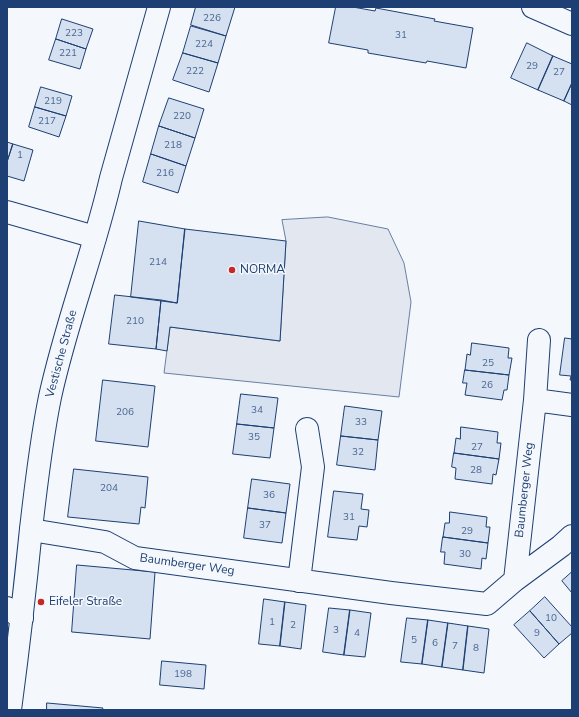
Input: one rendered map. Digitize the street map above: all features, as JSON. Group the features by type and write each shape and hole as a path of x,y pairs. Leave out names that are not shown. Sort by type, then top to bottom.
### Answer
{"street":[{"name":"Vestische Straße","path":"10,710 14,613 31,530 37,475 50,397 63,346 159,7"},
{"path":"533,7 572,24"},
{"path":"7,212 95,237"},
{"name":"Baumberger Weg","path":"515,580 535,400 539,340"},
{"path":"535,400 572,405"},
{"path":"299,581 313,467 307,429"},
{"name":"Baumberger Weg","path":"31,530 105,542 135,558 299,581 487,604 515,580 572,536"}],"shaded area":[{"path":"328,217 388,229 404,263 411,302 399,397 164,373 170,327 280,341 286,241 282,220"}],"building":[{"path":"196,7 235,7 226,36 191,25"},
{"path":"336,7 353,7 375,11 376,8 473,28 466,68 368,53 368,50 329,43"},
{"path":"62,19 93,29 86,49 56,39"},
{"path":"191,26 226,36 218,63 183,53"},
{"path":"56,39 86,49 80,69 49,60"},
{"path":"527,43 553,56 538,90 511,78"},
{"path":"183,53 218,63 209,92 173,80"},
{"path":"553,56 572,64 572,83 564,101 538,90"},
{"path":"572,83 572,105 564,101"},
{"path":"41,87 72,96 66,116 35,107"},
{"path":"169,98 204,109 195,138 159,126"},
{"path":"35,107 66,116 59,137 29,127"},
{"path":"159,126 195,138 186,166 151,154"},
{"path":"7,142 13,144 7,162"},
{"path":"13,144 33,150 24,181 7,176 7,162"},
{"path":"151,154 186,166 178,193 143,182"},
{"path":"139,221 185,229 177,303 131,297"},
{"name":"NORMA","path":"185,229 286,241 280,341 170,327 167,351 156,349 161,300 177,303"},
{"path":"115,295 161,300 156,349 109,344"},
{"path":"565,338 572,339 572,380 570,380 571,376 560,375"},
{"path":"472,343 509,348 508,358 512,358 509,375 465,370 467,354 470,355"},
{"path":"465,370 509,375 507,390 504,390 502,400 465,395 467,383 463,383"},
{"path":"103,380 155,386 148,447 96,441"},
{"path":"241,394 278,398 274,428 237,424"},
{"path":"345,406 382,411 378,440 341,436"},
{"path":"237,424 274,428 270,458 233,454"},
{"path":"461,427 498,432 497,443 501,443 499,459 454,453 456,438 460,439"},
{"path":"341,436 378,440 375,470 337,465"},
{"path":"454,453 499,459 496,475 493,474 492,484 455,479 456,468 452,467"},
{"path":"74,469 148,477 145,508 141,507 139,524 68,517"},
{"path":"252,479 290,484 286,513 248,508"},
{"path":"334,491 363,494 361,509 369,510 367,527 359,526 357,540 328,537"},
{"path":"248,508 286,513 282,543 244,538"},
{"path":"450,512 487,517 486,527 490,527 488,543 443,537 445,523 449,523"},
{"path":"443,537 488,543 486,559 482,558 481,569 444,564 445,552 441,552"},
{"path":"77,565 155,572 150,639 72,632"},
{"path":"572,572 572,593 562,581"},
{"path":"545,597 572,627 572,633 559,644 530,611"},
{"path":"264,599 285,602 280,646 259,644"},
{"path":"285,602 306,605 301,649 280,646"},
{"path":"329,608 350,610 344,655 323,652"},
{"path":"350,610 371,613 365,657 344,655"},
{"path":"530,611 559,644 544,658 514,625"},
{"path":"407,618 428,620 422,664 401,662"},
{"path":"428,620 448,623 442,667 422,664"},
{"path":"448,623 468,626 463,670 442,667"},
{"path":"468,626 489,629 484,673 463,670"},
{"path":"162,661 206,665 204,689 160,685"},
{"path":"47,703 103,708 102,710 47,710"}],"place":[{"name":"NORMA","path":"232,270"},
{"name":"Eifeler Straße","path":"41,602"}]}
